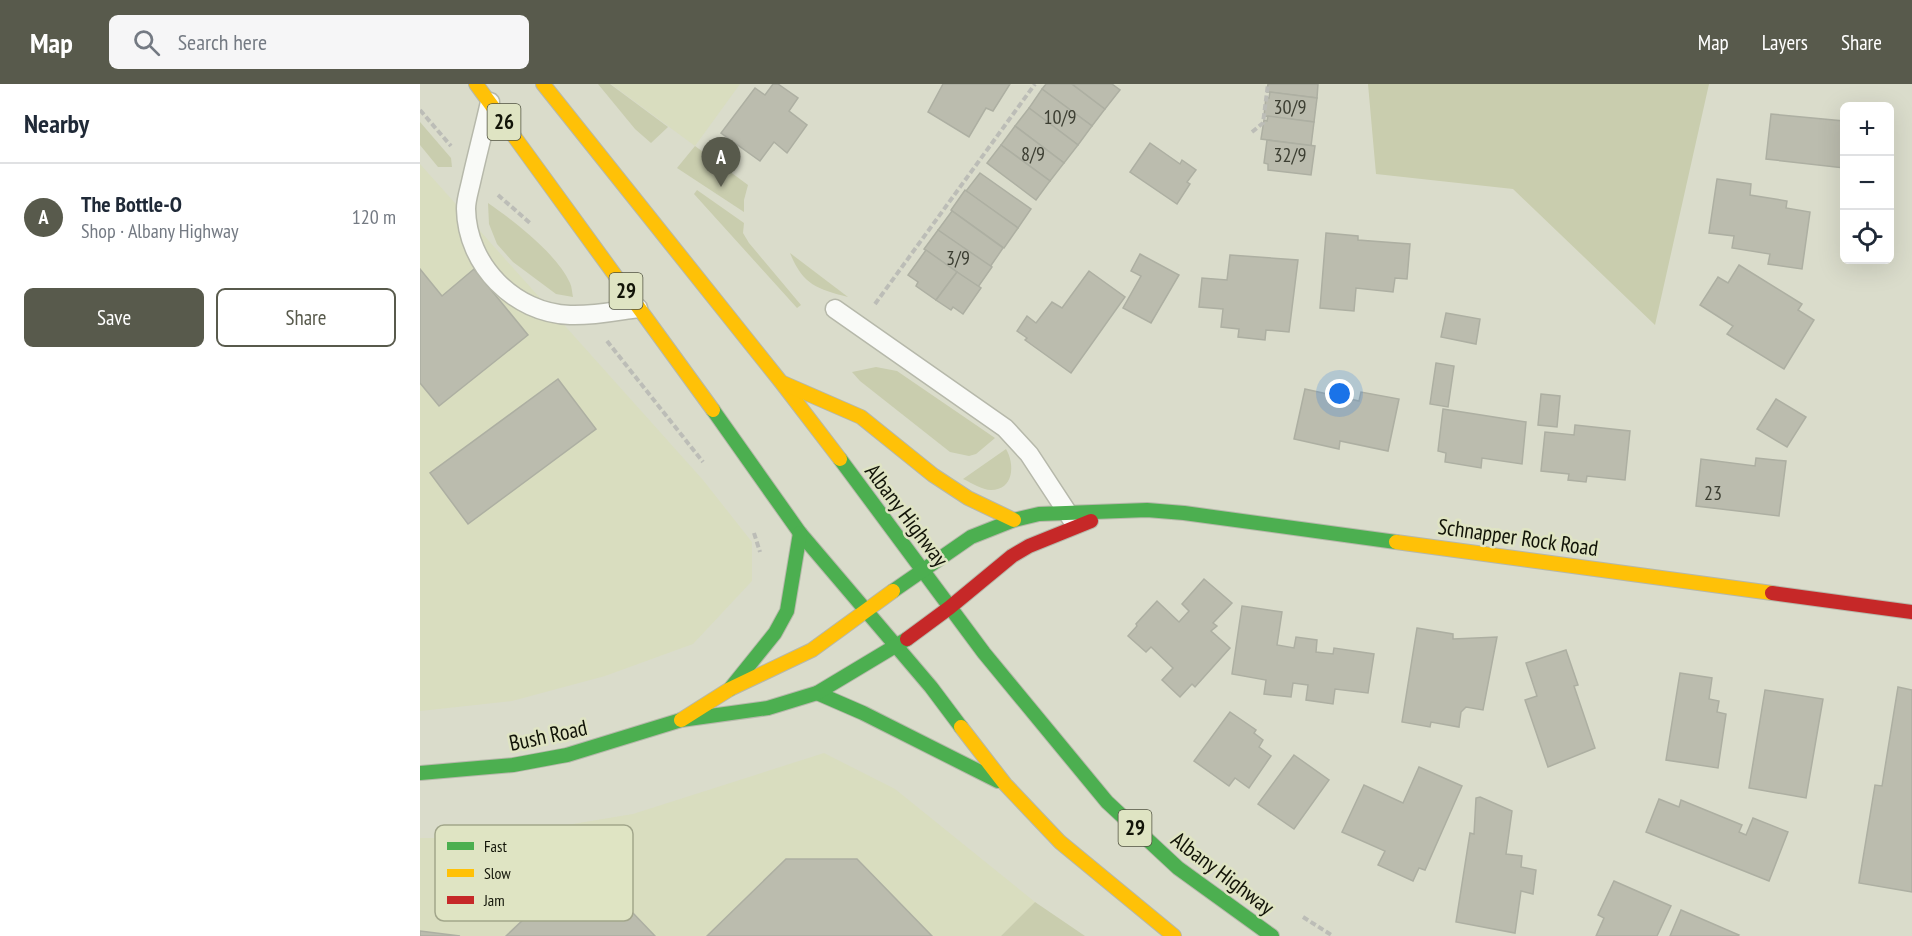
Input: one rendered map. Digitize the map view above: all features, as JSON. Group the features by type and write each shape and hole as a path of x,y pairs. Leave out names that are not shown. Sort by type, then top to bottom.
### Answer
{"main road":[{"name":"26","path":"476,84 532,160"},
{"name":"Albany Highway","path":"543,84 781,382 923,569 949,608 1107,802 1178,868 1272,936"},
{"name":"29","path":"532,160 800,532 865,612 931,687 1005,784 1060,842 1174,936"},
{"path":"781,382 861,417 933,475 968,498 1014,520"},
{"name":"Schnapper Rock Road","path":"896,647 949,608 1012,556 1072,520 1118,511 1147,510 1184,513 1912,612"},
{"name":"Schnapper Rock Road","path":"865,612 971,537 1014,520 1039,514 1072,520"},
{"path":"730,688 775,633 787,611 800,532"},
{"name":"Bush Road","path":"681,720 730,688 812,650 865,612"},
{"name":"Bush Road","path":"420,773 513,765 567,755 681,720 768,708 817,693 896,647"},
{"path":"817,693 863,713 1005,784"}],"lane":[{"path":"490,102 466,207 468,231 474,250 488,271 503,289 539,310 568,315 592,315 638,308"},
{"path":"835,309 1005,428 1029,454 1072,520"}],"path":[{"path":"872,308 1035,84"},
{"path":"1252,132 1263,123 1268,84"},
{"path":"420,110 493,191 533,227"},
{"path":"606,339 708,468"},
{"path":"751,523 760,554"}],"shaded area":[{"path":"598,84 610,84 668,127 651,143 635,129"},
{"path":"611,84 740,84 695,146"},
{"path":"1368,84 1709,84 1655,325 1513,189 1376,174"},
{"path":"420,122 451,158 452,167 438,167 420,145"},
{"path":"695,146 748,185 744,212 677,168"},
{"path":"420,164 703,480 752,542 752,581 693,644 605,676 512,701 420,711"},
{"path":"697,190 744,223 743,233 749,243 801,305 797,308 694,194"},
{"path":"488,203 522,229 555,261 570,283 573,297 556,294 513,262 497,244 489,224"},
{"path":"790,253 848,297 812,284 800,272"},
{"path":"876,367 897,371 995,438 976,454 969,456 950,452 860,381 852,372"},
{"path":"1006,449 1011,469 1004,486 988,490 963,479"},
{"path":"824,753 895,789 1035,902 1001,936 420,936 420,838 435,838 435,921 633,921 633,825 567,825 633,814"},
{"path":"1035,902 1085,936 1001,936"}],"building":[{"path":"773,84 778,84 798,98 789,111 807,125 787,153 774,142 760,161 721,133 755,88 765,95"},
{"path":"943,84 1010,84 993,111 986,108 969,137 928,112"},
{"path":"1046,84 1072,84 1105,109 1092,126 1042,89"},
{"path":"1072,84 1112,84 1120,90 1105,109"},
{"path":"1268,84 1318,84 1317,98 1267,92"},
{"path":"1042,89 1092,126 1078,145 1029,108"},
{"path":"1270,92 1317,98 1314,122 1264,116 1266,97 1269,98"},
{"path":"1029,108 1078,145 1064,163 1015,126"},
{"path":"1771,114 1840,121 1840,168 1766,159"},
{"path":"1268,116 1314,122 1311,146 1261,139 1264,120 1267,121"},
{"path":"1015,126 1064,163 1050,181 1001,145"},
{"path":"1267,140 1315,146 1311,175 1268,170 1268,164 1264,163"},
{"path":"1150,143 1180,164 1182,160 1196,170 1187,182 1190,184 1177,204 1130,172"},
{"path":"1001,145 1050,181 1036,200 987,163"},
{"path":"980,173 1031,209 1018,228 966,191"},
{"path":"1717,179 1751,184 1750,195 1787,201 1786,208 1810,212 1802,269 1768,264 1770,254 1732,248 1734,236 1709,233"},
{"path":"965,190 1018,228 1004,248 951,210"},
{"path":"952,211 1003,248 990,267 938,230"},
{"path":"938,230 992,267 978,287 924,249"},
{"path":"1326,233 1358,236 1358,240 1410,244 1407,279 1395,278 1393,292 1356,288 1354,311 1320,308"},
{"path":"926,250 957,272 936,300 916,286 918,282 908,275"},
{"path":"1140,254 1179,275 1151,323 1123,308 1141,276 1131,271"},
{"path":"1230,255 1298,260 1289,332 1266,330 1265,340 1238,337 1239,329 1221,327 1223,309 1199,307 1202,278 1227,280"},
{"path":"1739,265 1802,304 1798,310 1814,320 1784,369 1727,334 1733,326 1700,305 1718,277 1728,283"},
{"path":"420,269 442,296 474,269 528,335 439,406 420,383"},
{"path":"1089,271 1125,297 1071,373 1025,340 1027,338 1017,331 1027,316 1036,323 1052,302 1062,308"},
{"path":"957,272 981,288 963,314 953,307 951,310 936,300"},
{"path":"1446,313 1480,319 1476,344 1441,337"},
{"path":"1436,363 1454,366 1448,407 1430,404"},
{"path":"558,379 596,429 468,524 430,473"},
{"path":"1305,389 1359,401 1361,392 1399,399 1388,451 1340,441 1339,449 1294,439"},
{"path":"1541,394 1560,396 1557,427 1538,425"},
{"path":"1776,399 1806,417 1787,447 1757,429"},
{"path":"1443,409 1526,422 1522,464 1482,458 1481,468 1445,462 1446,453 1438,451"},
{"path":"1575,425 1630,431 1625,480 1587,476 1586,482 1568,480 1569,474 1541,471 1545,432 1574,435"},
{"path":"1756,458 1786,461 1779,516 1696,506 1701,459 1755,466"},
{"path":"1204,579 1232,603 1213,623 1217,626 1211,631 1230,648 1195,687 1192,684 1180,697 1162,680 1173,668 1151,647 1146,652 1128,636 1157,601 1179,622 1189,611 1182,604"},
{"path":"1242,606 1282,612 1277,645 1294,648 1296,637 1317,640 1316,652 1333,654 1334,648 1374,654 1368,693 1335,689 1333,704 1306,700 1308,685 1293,683 1291,697 1264,694 1266,680 1232,674"},
{"path":"1417,628 1453,634 1453,639 1497,637 1483,710 1466,707 1461,712 1459,727 1431,722 1430,727 1402,722"},
{"path":"1566,650 1578,685 1574,686 1595,748 1548,767 1525,700 1537,696 1526,663"},
{"path":"1680,673 1712,678 1709,699 1719,701 1717,712 1726,714 1718,768 1666,760"},
{"path":"1898,687 1912,690 1912,892 1859,883 1875,785 1882,786"},
{"path":"1765,690 1823,699 1806,798 1749,788"},
{"path":"1230,712 1256,730 1254,733 1263,740 1259,747 1271,756 1249,788 1235,778 1229,786 1194,761"},
{"path":"1294,755 1329,780 1294,829 1258,804"},
{"path":"1419,767 1462,786 1425,870 1419,868 1413,881 1378,865 1385,851 1342,832 1364,785 1403,803"},
{"path":"1480,797 1512,811 1506,854 1522,856 1521,867 1536,870 1533,894 1521,891 1515,933 1456,922 1470,833 1474,834 1476,798"},
{"path":"1659,799 1679,807 1681,800 1742,825 1739,832 1746,835 1753,818 1788,832 1769,881 1646,832"},
{"path":"786,859 857,859 932,936 707,936"},
{"path":"1614,881 1671,906 1657,936 1596,936 1604,918 1598,915"},
{"path":"1681,910 1739,935 1670,936"},
{"path":"633,913 655,936 506,936 522,921 633,921"},
{"path":"420,931 460,936 420,936"}],"traffic: fast":[{"path":"713,410 800,533 931,687 961,727"},
{"path":"840,459 984,653 1107,802 1178,868 1272,936"},
{"path":"893,591 971,537 1014,520 1039,514 1147,510 1396,542"},
{"path":"730,689 775,633 787,611 800,533"},
{"path":"420,773 513,765 567,755 681,720 768,708 817,693 907,639"},
{"path":"817,693 863,713 998,781"}],"traffic: slow":[{"path":"476,84 713,410"},
{"path":"543,84 840,459"},
{"path":"783,383 861,417 933,475 968,498 1014,520"},
{"path":"1396,542 1772,593"},
{"path":"681,720 730,689 812,650 893,591"},
{"path":"961,727 1005,784 1060,842 1174,936"}],"traffic: jam":[{"path":"907,639 1012,556 1029,546 1091,521"},
{"path":"1772,593 1912,612"}],"place":[{"name":"The Bottle-O","path":"721,187"}]}
